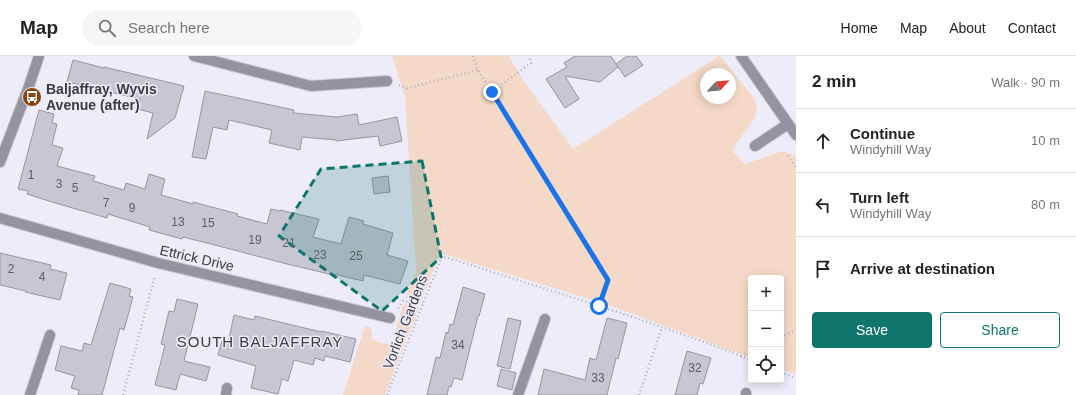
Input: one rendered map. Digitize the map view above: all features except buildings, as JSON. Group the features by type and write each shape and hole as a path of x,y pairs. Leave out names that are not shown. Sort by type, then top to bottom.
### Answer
{"street":[{"path":"0,162 39,56"},
{"path":"194,56 311,86 387,81"},
{"path":"741,56 796,135"},
{"path":"755,146 788,124"},
{"name":"Ettrick Drive","path":"0,218 158,263 390,318"},
{"path":"518,395 545,319"},
{"path":"30,395 50,335"}],"path":[{"path":"473,56 478,70 608,280 599,306 748,359"},
{"path":"492,92 531,63 529,56"},
{"path":"387,81 407,88 478,70"},
{"path":"788,156 796,167"},
{"name":"Vorlich Gardens","path":"387,395 442,256 599,306"},
{"path":"124,395 158,263"},
{"path":"390,318 403,301 423,304"},
{"path":"639,395 662,328"},
{"path":"784,336 796,330"},
{"path":"741,356 748,352"},
{"path":"784,373 796,378"}],"highlighted area":[{"path":"422,161 441,257 382,311 279,236 321,169"}],"shaded area":[{"path":"392,56 509,56 521,77 573,149 700,68 700,104 736,104 736,76 753,97 757,106 755,118 736,144 733,152 745,164 783,151 796,156 796,374 784,370 784,275 748,275 748,357 606,304 440,253 421,301 405,298 416,271 405,96"},
{"path":"719,56 730,68 700,68"},
{"path":"403,304 419,307 385,395 343,395 365,326 371,329 372,340 392,345"}],"place":[{"name":"Baljaffray, Wyvis Avenue (after)","path":"32,97"}],"district":[{"name":"SOUTH BALJAFFRAY","path":"260,342"}],"route":[{"path":"492,92 608,280 599,306"}]}
